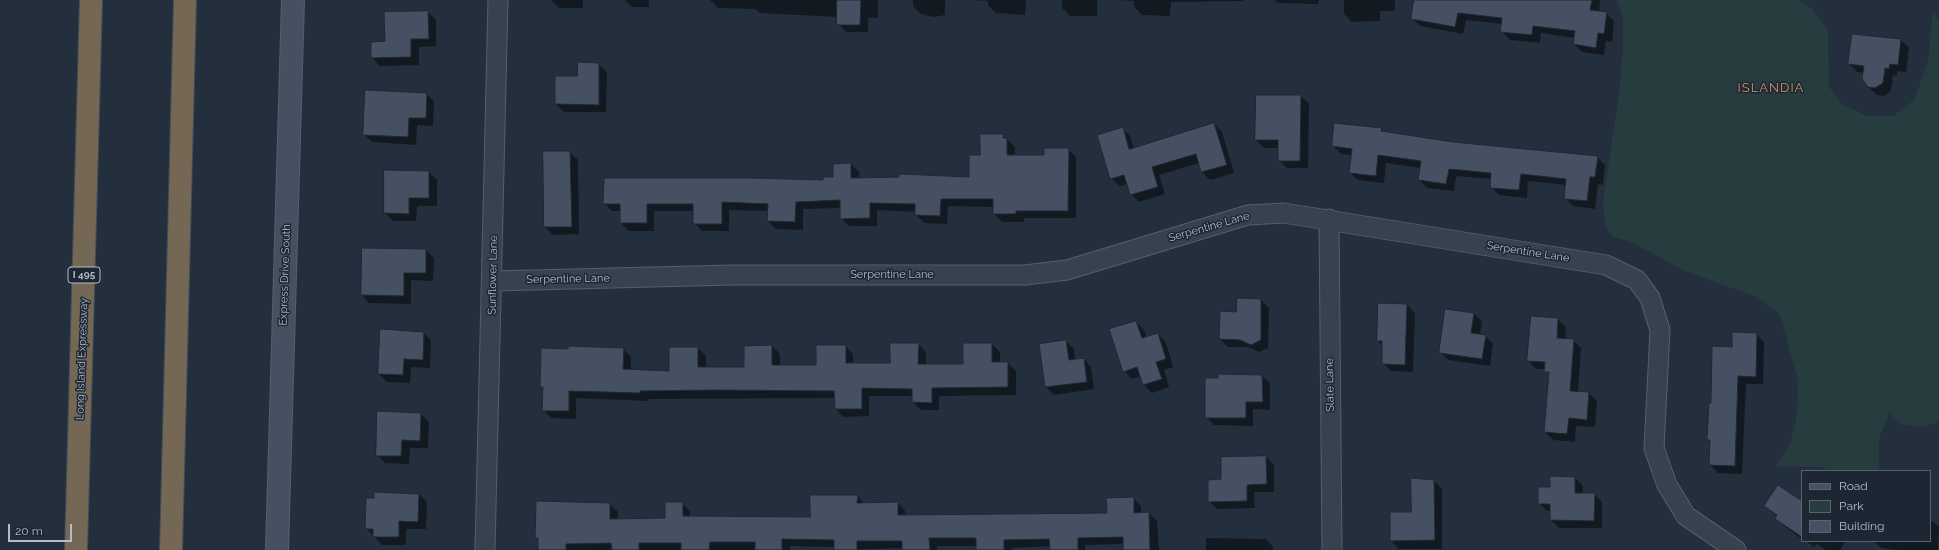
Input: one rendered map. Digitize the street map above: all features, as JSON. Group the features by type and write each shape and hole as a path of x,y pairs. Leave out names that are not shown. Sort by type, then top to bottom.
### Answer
{"highway":[{"name":"Long Island Expressway","path":"76,550 92,0"},
{"path":"171,550 185,0"}],"main road":[{"name":"Express Drive South","path":"277,550 293,0"}],"street":[{"name":"Sunflower Lane","path":"485,550 493,281 498,0"},
{"name":"Serpentine Lane","path":"493,281 732,275 1025,275 1067,270 1248,215 1284,213 1329,219 1606,265 1637,280 1650,298 1660,330 1654,448 1667,485 1686,516 1736,550"},
{"name":"Slate Lane","path":"1329,219 1332,550"}],"green space":[{"path":"1617,0 1799,0 1812,9 1828,30 1829,87 1843,105 1868,116 1893,116 1914,100 1928,61 1933,11 1939,21 1939,422 1921,427 1902,425 1890,413 1879,438 1879,470 1830,470 1820,467 1776,466 1790,445 1797,415 1798,381 1780,314 1757,297 1682,270 1632,242 1613,237 1606,227 1603,203 1619,93 1623,47 1623,19"}],"building":[{"path":"837,0 861,0 860,25 837,25"},
{"path":"1414,0 1592,0 1590,10 1607,12 1604,34 1598,33 1596,48 1573,44 1575,31 1533,26 1532,35 1500,32 1502,18 1458,13 1455,27 1411,19"},
{"path":"428,11 429,39 411,39 411,57 371,58 371,42 385,41 384,12"},
{"path":"1852,34 1901,39 1898,65 1890,64 1889,69 1885,68 1883,83 1875,88 1868,87 1862,79 1864,66 1848,64"},
{"path":"578,62 599,63 599,105 555,104 555,76 577,76"},
{"path":"365,90 427,93 426,118 409,118 408,137 363,135"},
{"path":"1256,95 1301,95 1300,161 1278,161 1278,140 1255,140"},
{"path":"1214,123 1227,165 1201,172 1196,154 1152,167 1158,187 1130,195 1124,175 1110,179 1097,135 1123,127 1129,149"},
{"path":"1334,123 1382,128 1381,131 1453,142 1598,156 1595,177 1590,177 1587,201 1564,199 1566,179 1521,174 1519,190 1490,188 1491,173 1449,169 1446,184 1418,180 1421,161 1378,155 1376,176 1349,173 1352,149 1332,146"},
{"path":"980,134 1004,134 1003,138 1007,138 1007,155 1044,155 1044,148 1069,148 1068,211 1016,211 1016,214 993,214 993,199 941,199 940,216 915,215 915,204 870,203 870,218 840,219 840,200 796,202 795,222 767,221 768,204 722,202 722,224 693,224 693,204 647,204 647,223 620,223 620,204 603,204 604,178 752,178 823,180 823,177 833,177 833,164 851,163 851,178 899,177 899,174 969,177 969,155 980,155"},
{"path":"543,151 570,151 572,227 544,227"},
{"path":"384,170 429,171 429,198 409,198 409,214 384,213"},
{"path":"362,248 426,249 426,273 404,273 404,296 361,295"},
{"path":"1237,298 1261,299 1261,340 1251,345 1240,340 1219,339 1220,311 1236,312"},
{"path":"1378,303 1407,304 1405,365 1382,364 1382,341 1377,341"},
{"path":"1445,309 1474,313 1471,333 1486,335 1482,359 1439,353"},
{"path":"1531,316 1558,318 1557,338 1574,339 1570,391 1589,392 1587,420 1569,418 1567,434 1544,432 1549,372 1544,372 1545,362 1527,361"},
{"path":"1136,321 1142,338 1158,333 1166,359 1156,362 1162,379 1143,385 1137,367 1123,372 1109,329"},
{"path":"380,329 424,332 423,360 404,359 403,375 378,374"},
{"path":"1732,332 1757,333 1756,377 1738,376 1735,466 1709,465 1710,440 1707,440 1709,403 1711,403 1712,346 1732,347"},
{"path":"1066,340 1069,360 1084,358 1087,382 1045,387 1039,344"},
{"path":"890,343 919,343 918,364 963,364 963,343 992,343 992,362 1008,362 1008,387 932,388 932,403 912,402 912,389 862,388 862,409 835,409 834,391 714,390 640,391 640,393 569,391 569,411 542,411 543,387 540,387 541,348 568,349 568,346 624,348 623,369 669,371 669,347 698,347 698,367 744,367 744,346 772,345 772,365 816,365 816,345 846,345 846,363 890,363"},
{"path":"1218,374 1262,375 1263,402 1246,402 1246,418 1205,418 1205,378 1218,378"},
{"path":"377,411 421,413 420,441 402,440 401,456 376,456"},
{"path":"1266,456 1267,484 1247,485 1247,501 1208,502 1208,480 1221,479 1221,457"},
{"path":"1550,476 1575,477 1575,493 1595,493 1594,521 1550,520 1550,504 1538,504 1538,487 1550,487"},
{"path":"1411,478 1434,480 1435,540 1390,541 1390,512 1411,512"},
{"path":"1778,485 1801,500 1801,536 1775,519 1777,515 1764,506"},
{"path":"374,492 419,494 418,522 399,521 399,537 373,537 373,529 365,529 366,498 374,498"},
{"path":"810,495 858,495 857,503 898,502 898,515 1107,513 1106,498 1134,497 1134,513 1149,512 1150,550 1123,550 1123,537 1078,538 1078,550 1050,550 1049,539 1004,540 1004,550 976,550 976,538 929,538 930,550 902,550 902,541 857,541 857,550 834,550 834,540 782,539 782,550 755,550 755,542 710,542 709,550 681,550 681,543 639,543 639,550 612,550 611,543 566,544 566,550 538,550 538,538 535,538 536,501 610,503 610,519 665,518 665,502 683,502 683,516 810,517"}],"district":[{"name":"ISLANDIA","path":"1771,88"}]}
